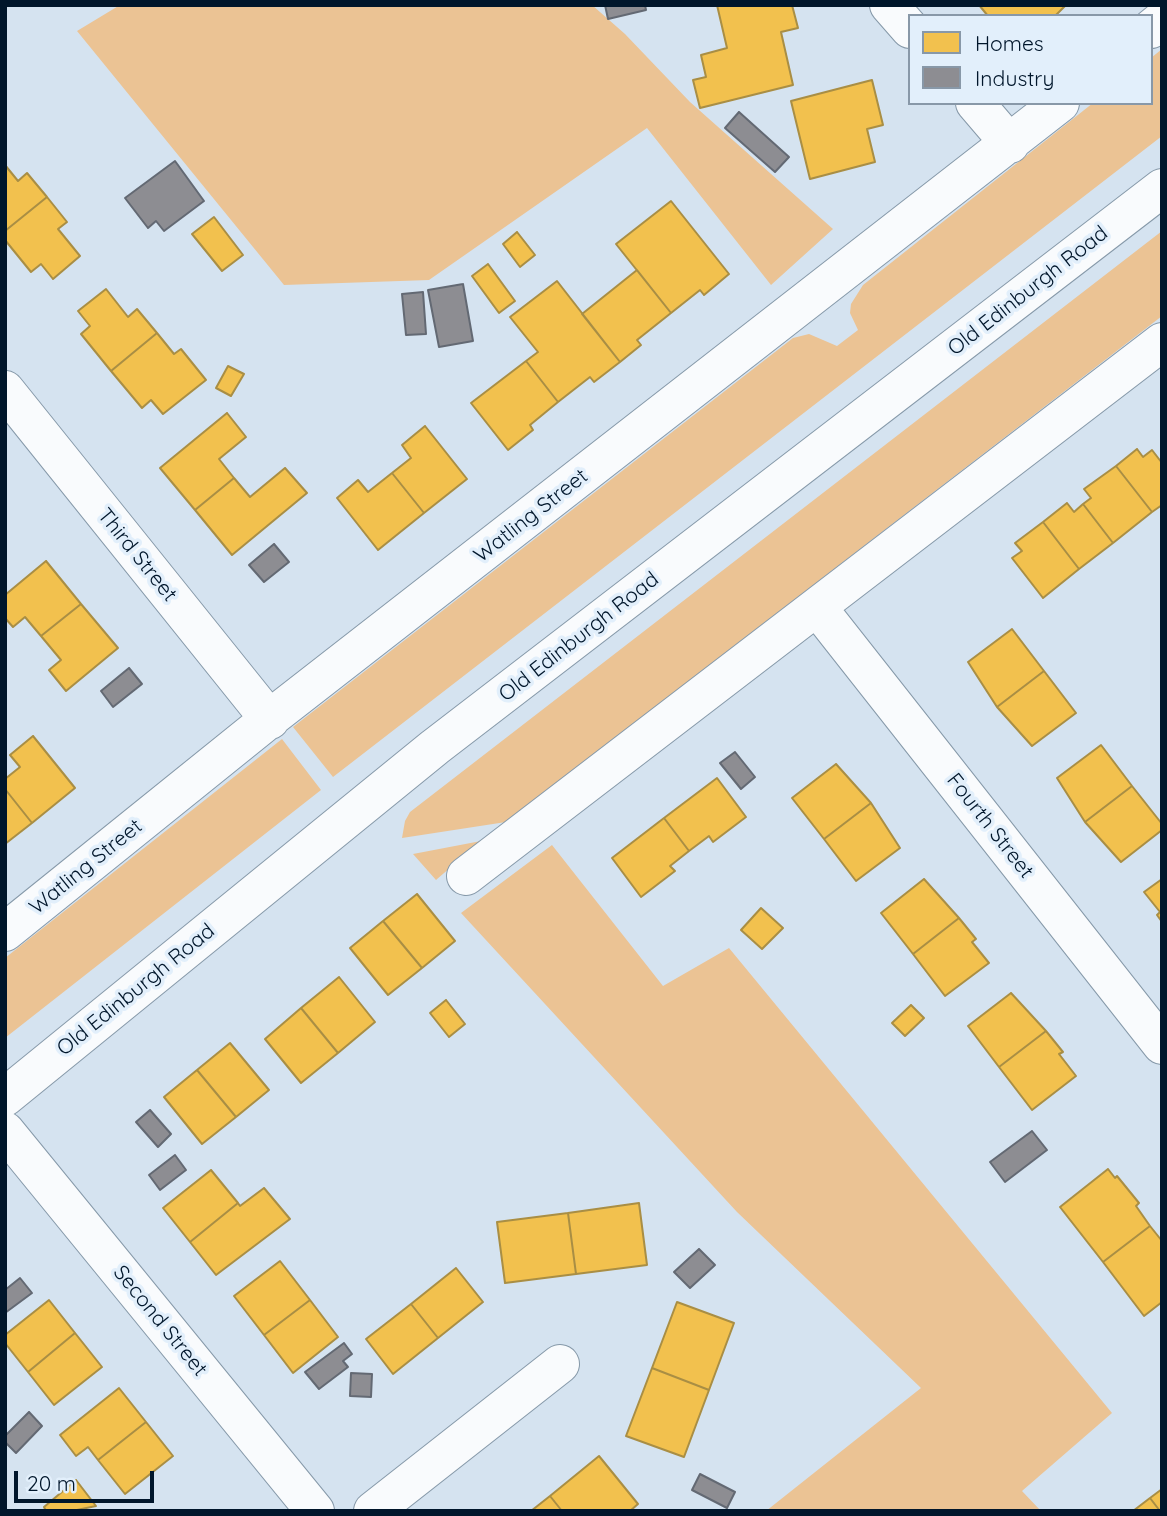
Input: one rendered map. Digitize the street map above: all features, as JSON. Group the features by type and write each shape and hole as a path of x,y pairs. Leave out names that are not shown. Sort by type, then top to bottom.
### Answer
{"street":[{"path":"889,5 908,27"},
{"path":"977,105 1010,144"},
{"name":"Watling Street","path":"5,932 270,720 1058,105"},
{"name":"Old Edinburgh Road","path":"5,1097 435,747 1162,188"},
{"path":"466,876 1162,342"},
{"name":"Third Street","path":"5,390 270,720"},
{"name":"Fourth Street","path":"817,607 1162,1045"},
{"name":"Second Street","path":"5,1131 315,1511"},
{"path":"373,1511 560,1364"}],"shaded area":[{"path":"120,5 592,5 625,34 690,102 833,229 771,285 647,128 429,280 284,285 77,31"},
{"path":"1162,49 1162,136 333,777 293,727 793,338 809,334 837,346 858,330 850,313 851,304 863,285 1090,105 1153,105 1153,56"},
{"path":"1162,231 1162,316 506,822 402,838 405,821 410,812"},
{"path":"282,739 321,790 5,1038 5,958"},
{"path":"481,841 436,880 413,854"},
{"path":"552,845 663,986 729,948 1112,1413 1022,1491 1041,1511 766,1511 921,1388 737,1212 461,913"}],"building: Homes":[{"path":"717,5 792,5 798,28 781,32 793,85 700,108 693,80 706,77 701,55 727,48"},
{"path":"979,5 1066,5 1057,14 986,14"},
{"path":"872,80 883,125 867,129 875,162 810,179 791,101"},
{"path":"5,165 18,181 27,173 47,197 5,231"},
{"path":"47,197 67,222 58,229 80,256 53,279 41,264 31,272 5,240 5,231"},
{"path":"671,201 729,274 704,295 700,290 671,313 616,244"},
{"path":"214,217 243,255 222,271 192,234"},
{"path":"517,232 535,255 520,267 503,244"},
{"path":"488,264 515,301 499,313 472,276"},
{"path":"637,270 671,313 637,340 641,345 620,362 582,314"},
{"path":"557,281 620,362 594,382 590,377 558,402 526,361 538,352 510,317"},
{"path":"106,289 128,317 137,309 157,333 111,371 81,334 90,326 78,311"},
{"path":"157,333 174,354 181,349 206,380 163,414 151,400 142,408 111,371"},
{"path":"526,361 558,402 530,425 533,430 508,450 471,403"},
{"path":"228,366 244,374 231,396 216,388"},
{"path":"227,413 246,437 219,459 234,478 195,510 160,468"},
{"path":"425,426 467,479 424,513 392,473 411,458 402,445"},
{"path":"1137,449 1143,457 1152,450 1162,463 1162,505 1152,512 1116,466"},
{"path":"1116,466 1152,512 1113,543 1083,504 1091,498 1084,489"},
{"path":"285,468 307,493 232,555 195,510 234,478 250,497"},
{"path":"392,473 424,513 378,550 337,498 358,480 368,492"},
{"path":"1067,503 1074,512 1083,504 1113,543 1079,569 1043,522"},
{"path":"1043,522 1079,569 1043,598 1012,558 1022,551 1015,543"},
{"path":"46,561 81,604 41,636 25,617 13,627 5,618 5,595"},
{"path":"81,604 118,648 66,691 49,670 61,660 41,636"},
{"path":"1012,629 1044,671 997,707 968,662"},
{"path":"1044,671 1076,713 1032,746 997,707"},
{"path":"33,736 75,788 32,823 5,789 5,779 20,767 10,755"},
{"path":"1101,745 1132,786 1085,822 1057,778"},
{"path":"836,764 871,803 824,839 792,798"},
{"path":"717,778 746,817 713,842 709,836 689,851 664,818"},
{"path":"1132,786 1162,824 1162,830 1121,862 1085,822"},
{"path":"5,789 32,823 5,844"},
{"path":"871,803 900,848 856,881 824,839"},
{"path":"664,818 689,851 670,866 675,871 641,897 612,858"},
{"path":"924,879 959,918 913,954 881,913"},
{"path":"1162,879 1162,922 1157,915 1160,912 1144,892"},
{"path":"417,894 455,941 422,968 383,921"},
{"path":"761,908 783,928 762,949 741,930"},
{"path":"959,918 976,939 972,942 989,963 945,996 913,954"},
{"path":"383,921 422,968 388,995 350,948"},
{"path":"339,977 375,1022 338,1053 301,1008"},
{"path":"1011,993 1046,1031 999,1067 968,1026"},
{"path":"446,1000 465,1024 449,1037 430,1013"},
{"path":"911,1005 924,1018 905,1036 892,1023"},
{"path":"301,1008 338,1053 301,1083 265,1039"},
{"path":"1046,1031 1063,1052 1059,1054 1076,1076 1032,1110 999,1067"},
{"path":"230,1043 269,1090 236,1117 197,1070"},
{"path":"197,1070 236,1117 202,1144 164,1097"},
{"path":"1108,1169 1139,1203 1136,1206 1150,1226 1103,1262 1060,1207"},
{"path":"211,1170 238,1203 190,1242 163,1208"},
{"path":"264,1188 290,1219 216,1275 190,1242 238,1203 240,1206"},
{"path":"639,1203 647,1265 576,1274 568,1213"},
{"path":"568,1213 576,1274 505,1283 497,1222"},
{"path":"1150,1226 1162,1241 1162,1302 1144,1316 1103,1262"},
{"path":"280,1261 310,1300 264,1335 234,1296"},
{"path":"456,1268 483,1302 438,1338 411,1304"},
{"path":"49,1300 75,1333 28,1372 5,1343 5,1335"},
{"path":"310,1300 338,1337 293,1373 264,1335"},
{"path":"677,1302 734,1323 709,1390 652,1368"},
{"path":"411,1304 438,1338 393,1374 366,1339"},
{"path":"75,1333 102,1367 54,1405 28,1372"},
{"path":"652,1368 709,1390 684,1457 626,1436"},
{"path":"119,1388 146,1422 98,1460 88,1447 76,1456 60,1435"},
{"path":"146,1422 173,1456 125,1494 98,1460"},
{"path":"599,1456 638,1504 630,1511 562,1511 550,1496"},
{"path":"76,1480 96,1506 72,1511 46,1511 44,1507"},
{"path":"1162,1489 1162,1511 1160,1511 1150,1498"},
{"path":"550,1496 562,1511 531,1511"},
{"path":"1150,1498 1160,1511 1133,1511"}],"building: Industry":[{"path":"605,5 645,5 646,10 608,19"},
{"path":"739,112 789,157 775,172 725,128"},
{"path":"175,161 204,201 164,231 156,221 148,228 125,198"},
{"path":"463,284 473,341 439,347 428,290"},
{"path":"423,292 426,334 406,335 402,294"},
{"path":"274,544 289,562 264,582 249,565"},
{"path":"129,668 142,684 113,707 101,691"},
{"path":"735,752 755,777 741,789 720,763"},
{"path":"150,1110 171,1134 158,1147 136,1122"},
{"path":"1032,1131 1047,1150 1005,1182 990,1162"},
{"path":"175,1155 186,1170 160,1190 149,1175"},
{"path":"699,1249 715,1265 690,1288 674,1272"},
{"path":"20,1278 32,1293 5,1313 5,1290"},
{"path":"344,1343 352,1354 343,1361 348,1367 319,1389 305,1372"},
{"path":"351,1373 372,1374 371,1397 350,1396"},
{"path":"29,1412 42,1426 16,1453 5,1442 5,1436"},
{"path":"700,1474 735,1492 727,1508 692,1490"}]}
